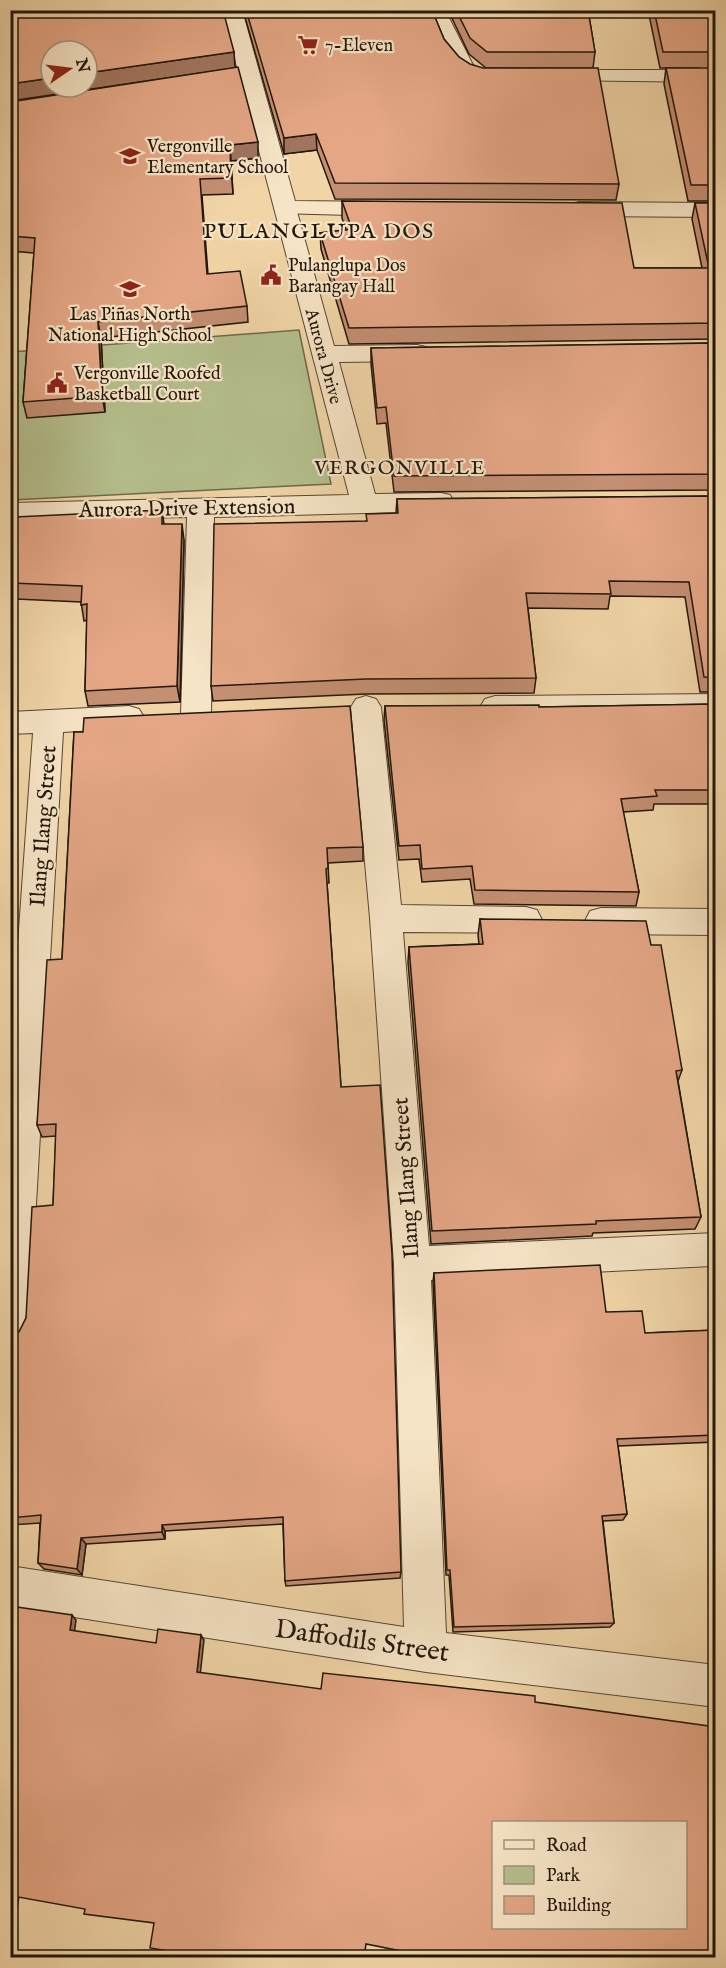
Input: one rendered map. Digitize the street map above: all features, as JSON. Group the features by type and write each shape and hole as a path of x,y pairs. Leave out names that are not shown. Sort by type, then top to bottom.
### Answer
{"street":[{"name":"Aurora Drive","path":"232,10 364,503"},
{"path":"435,10 459,60 470,74 505,76"},
{"path":"226,78 248,74"},
{"path":"538,76 716,76"},
{"path":"285,208 404,209"},
{"path":"560,209 716,210"},
{"path":"323,354 442,352"},
{"name":"Aurora Drive Extension","path":"10,512 470,502"},
{"path":"10,723 184,714 201,507"},
{"path":"471,707 716,705"},
{"name":"Ilang Ilang Street","path":"366,708 386,918 412,1264 426,1651"},
{"name":"Ilang Ilang Street","path":"10,1327 49,721"},
{"path":"386,918 716,922"},
{"path":"412,1264 712,1249"},
{"name":"Daffodils Street","path":"10,1586 426,1651 716,1686"}],"green space":[{"path":"299,330 331,484 11,500 11,352"}],"building":[{"path":"10,10 223,10 234,52 99,71 99,39 39,39 39,80 10,84"},
{"path":"246,10 432,10 444,39 459,57 470,64 483,68 598,68 619,184 335,183 316,134 284,138"},
{"path":"456,10 588,10 595,52 487,52 470,38"},
{"path":"654,10 716,10 716,52 663,52"},
{"path":"238,67 258,142 230,145 231,178 200,179 207,274 240,271 247,306 98,322 102,396 23,402 35,238 10,236 10,102 39,98 99,99 99,88"},
{"path":"666,68 716,68 716,185 691,185"},
{"path":"342,201 622,203 634,268 709,268 695,203 716,203 716,323 349,328 320,233 352,229"},
{"path":"716,343 716,474 394,476 386,407 377,408 371,348"},
{"path":"716,496 716,678 704,677 689,582 609,581 611,594 526,593 536,678 366,679 211,686 214,524 367,521 366,514 398,513 397,499"},
{"path":"162,510 162,524 182,524 177,686 85,691 87,604 81,605 82,586 12,583 10,599 10,521 14,521 15,517"},
{"path":"716,704 716,790 655,790 657,796 621,799 639,892 475,890 472,866 422,869 420,845 399,846 385,706 539,705 539,707"},
{"path":"350,706 363,847 327,848 328,868 326,869 341,1087 380,1085 392,1254 401,1572 285,1581 283,1517 162,1525 162,1532 81,1538 77,1569 38,1563 41,1515 10,1518 10,1335 19,1332 26,1318 32,1207 53,1205 56,1124 37,1125 47,960 62,959 74,732 83,732 84,718"},
{"path":"480,919 646,921 651,945 661,945 682,1070 676,1071 701,1217 432,1231 409,947 483,944"},
{"path":"600,1265 606,1312 642,1311 645,1333 716,1330 716,1435 617,1439 627,1514 602,1516 614,1623 454,1627 450,1570 447,1570 434,1273"},
{"path":"10,1606 72,1615 70,1630 156,1643 158,1629 201,1635 197,1672 321,1689 323,1673 535,1696 535,1702 716,1727 716,1958 436,1958 366,1944 364,1958 256,1958 228,1953 227,1958 212,1958 150,1948 154,1923 84,1914 85,1909 13,1896 10,1909"}],"place":[{"name":"7-Eleven","path":"308,45"},
{"name":"Vergonville Elementary School","path":"130,156"},
{"name":"Pulanglupa Dos Barangay Hall","path":"271,275"},
{"name":"Las Piñas North National High School","path":"130,289"},
{"name":"Vergonville Roofed Basketball Court","path":"57,383"}],"district":[{"name":"PULANGLUPA DOS","path":"319,230"},
{"name":"VERGONVILLE","path":"400,467"}]}
